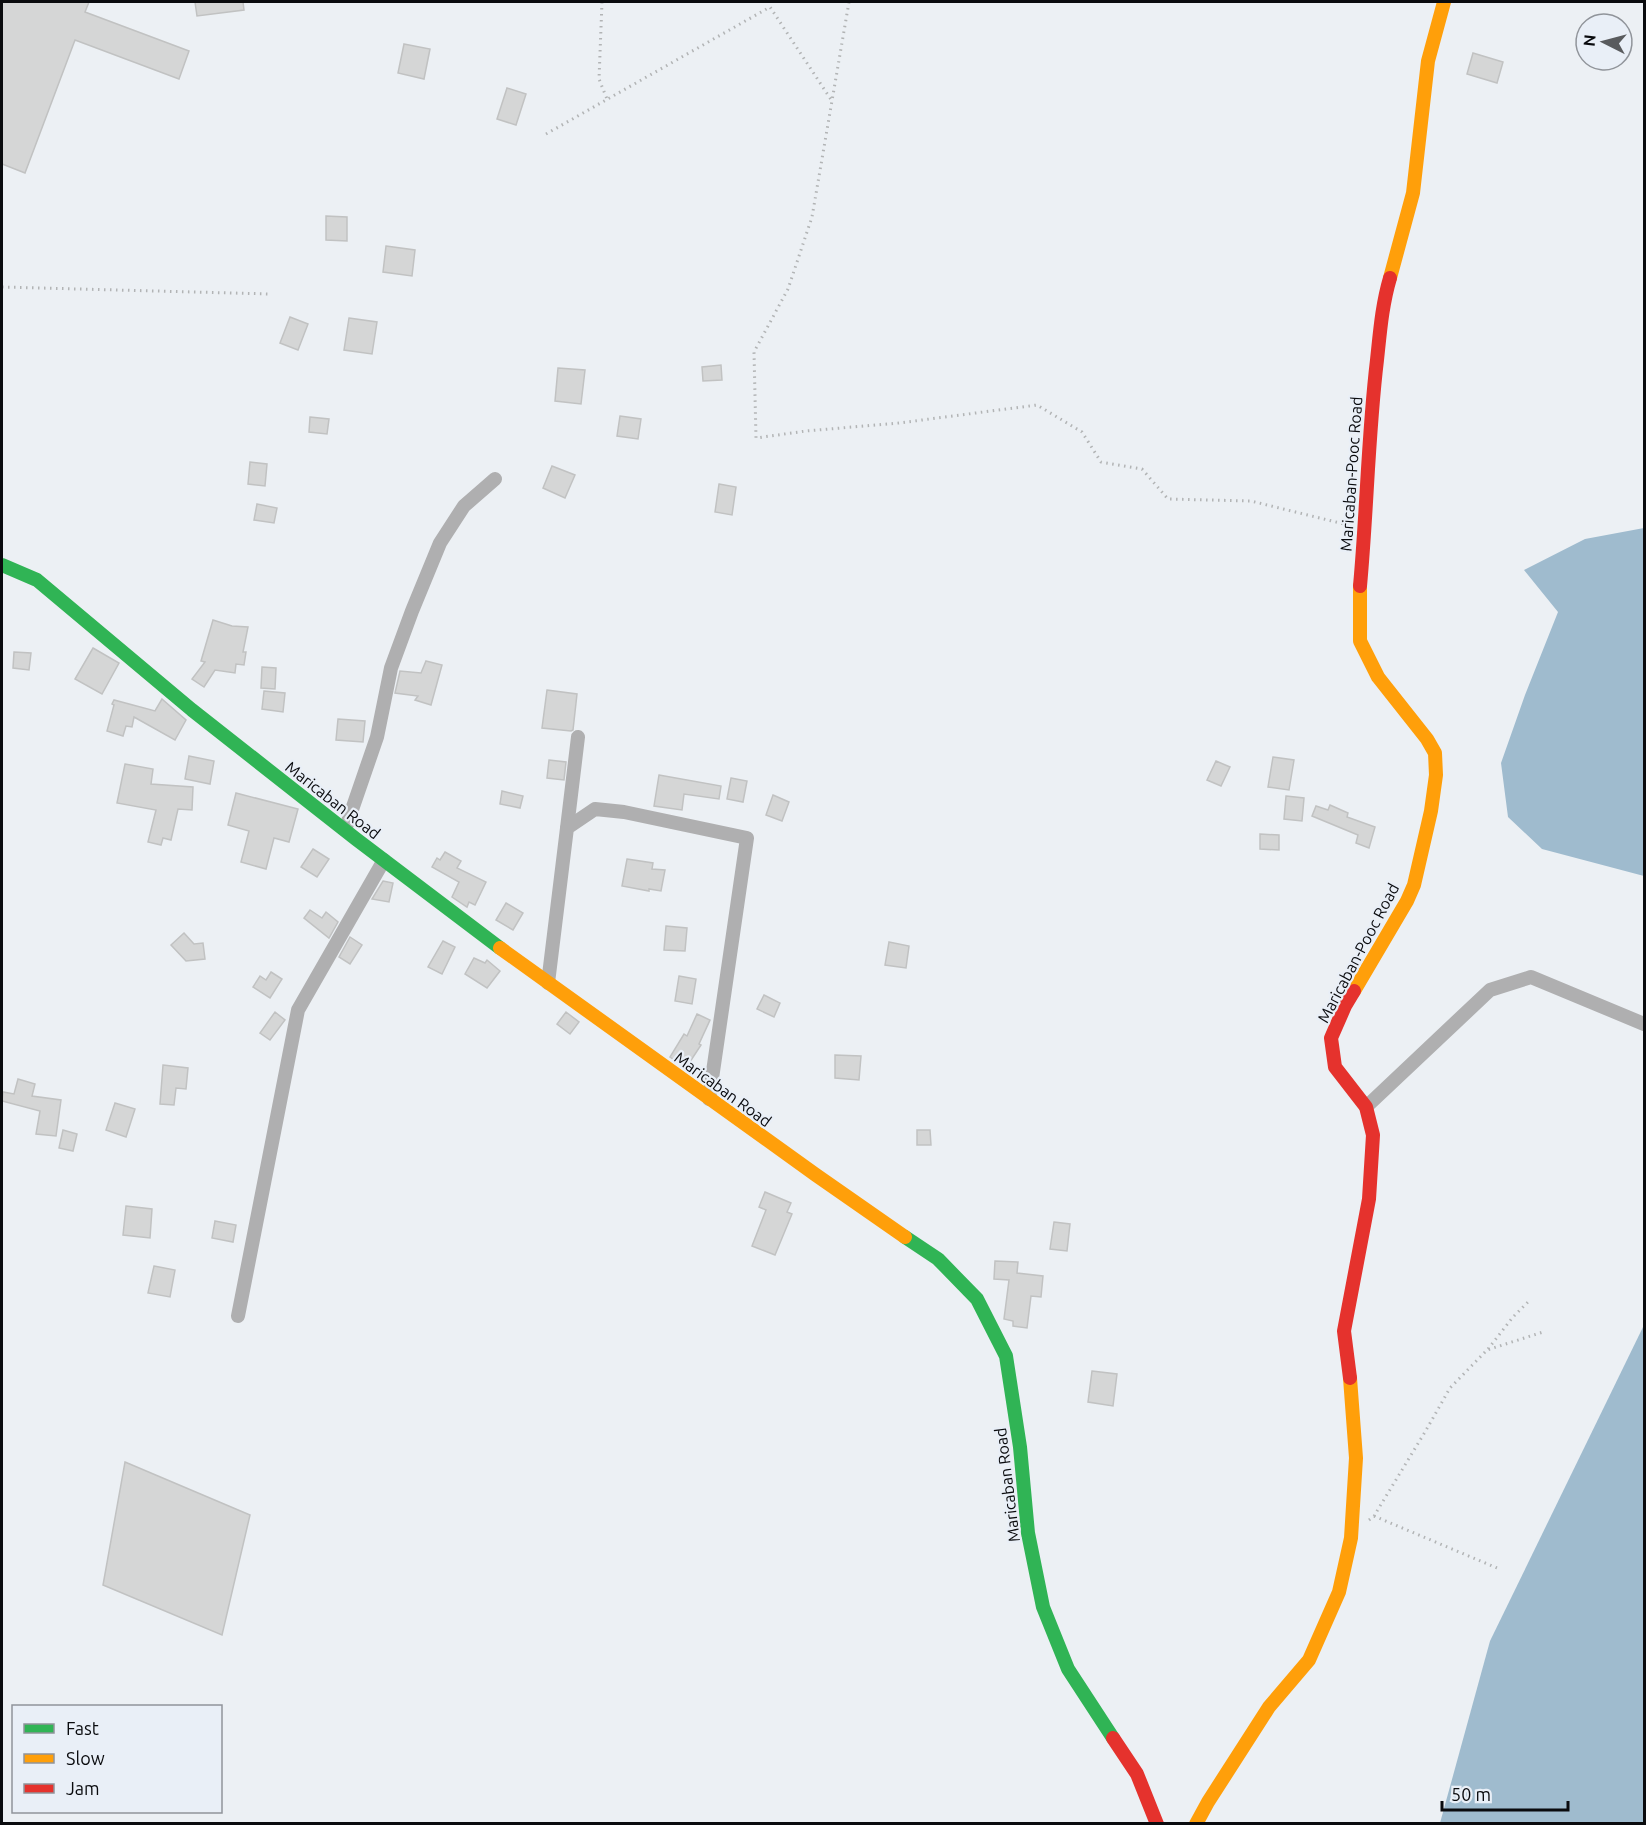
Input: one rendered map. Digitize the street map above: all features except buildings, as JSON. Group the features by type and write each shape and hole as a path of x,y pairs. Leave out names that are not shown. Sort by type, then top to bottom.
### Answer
{"street":[{"name":"Maricaban-Pooc Road","path":"1196,1824 1269,1707 1309,1660 1339,1592 1351,1538 1356,1458 1353,1400 1344,1331 1369,1199 1373,1135 1366,1107 1335,1067 1331,1038 1345,1006 1407,901 1414,885 1431,812 1436,775 1435,753 1427,739 1378,677 1360,641 1360,587 1371,409 1384,299 1413,193 1428,61 1444,2"},
{"path":"345,830 377,737 391,668 440,543 464,506 495,479"},
{"name":"Maricaban Road","path":"2,565 38,580 192,710 384,860 548,983 816,1175 938,1259 977,1299 1006,1356 1020,1448 1028,1533 1043,1607 1068,1669 1137,1774 1158,1824"},
{"path":"548,983 578,737"},
{"path":"567,828 595,810 624,812 747,838 710,1099"},
{"path":"238,1316 298,1010 384,860"},
{"path":"1366,1107 1490,990 1531,977 1644,1024"}],"path":[{"path":"602,2 599,79 606,99"},
{"path":"849,2 812,217 788,289 754,352 756,438 1037,405 1082,432 1101,462 1142,470 1168,499 1251,501 1365,529"},
{"path":"546,134 770,7 832,101"},
{"path":"2,287 270,294"},
{"path":"1351,1538 1374,1515 1450,1389 1528,1302"},
{"path":"1487,1350 1543,1332"},
{"path":"1374,1515 1497,1568"}],"water":[{"path":"1644,528 1644,876 1542,849 1508,817 1501,763 1558,612 1524,570 1585,539"},
{"path":"1644,1325 1644,1823 1440,1823 1490,1641"}],"traffic: fast":[{"path":"2,565 37,580 192,710 500,948"},
{"path":"905,1237 938,1259 977,1299 1006,1356 1020,1447 1028,1533 1043,1607 1068,1669 1113,1738"}],"traffic: slow":[{"path":"1390,278 1413,193 1428,61 1444,2"},
{"path":"1354,991 1414,885 1431,811 1436,775 1435,753 1427,739 1378,677 1360,641 1360,586"},
{"path":"500,948 905,1237"},
{"path":"1196,1824 1269,1707 1309,1660 1339,1592 1351,1538 1356,1458 1350,1378"}],"traffic: jam":[{"path":"1360,586 1374,388 1385,298 1390,278"},
{"path":"1350,1378 1344,1331 1369,1199 1373,1135 1366,1107 1335,1067 1331,1038 1354,991"},
{"path":"1113,1738 1137,1774 1157,1824"}]}
